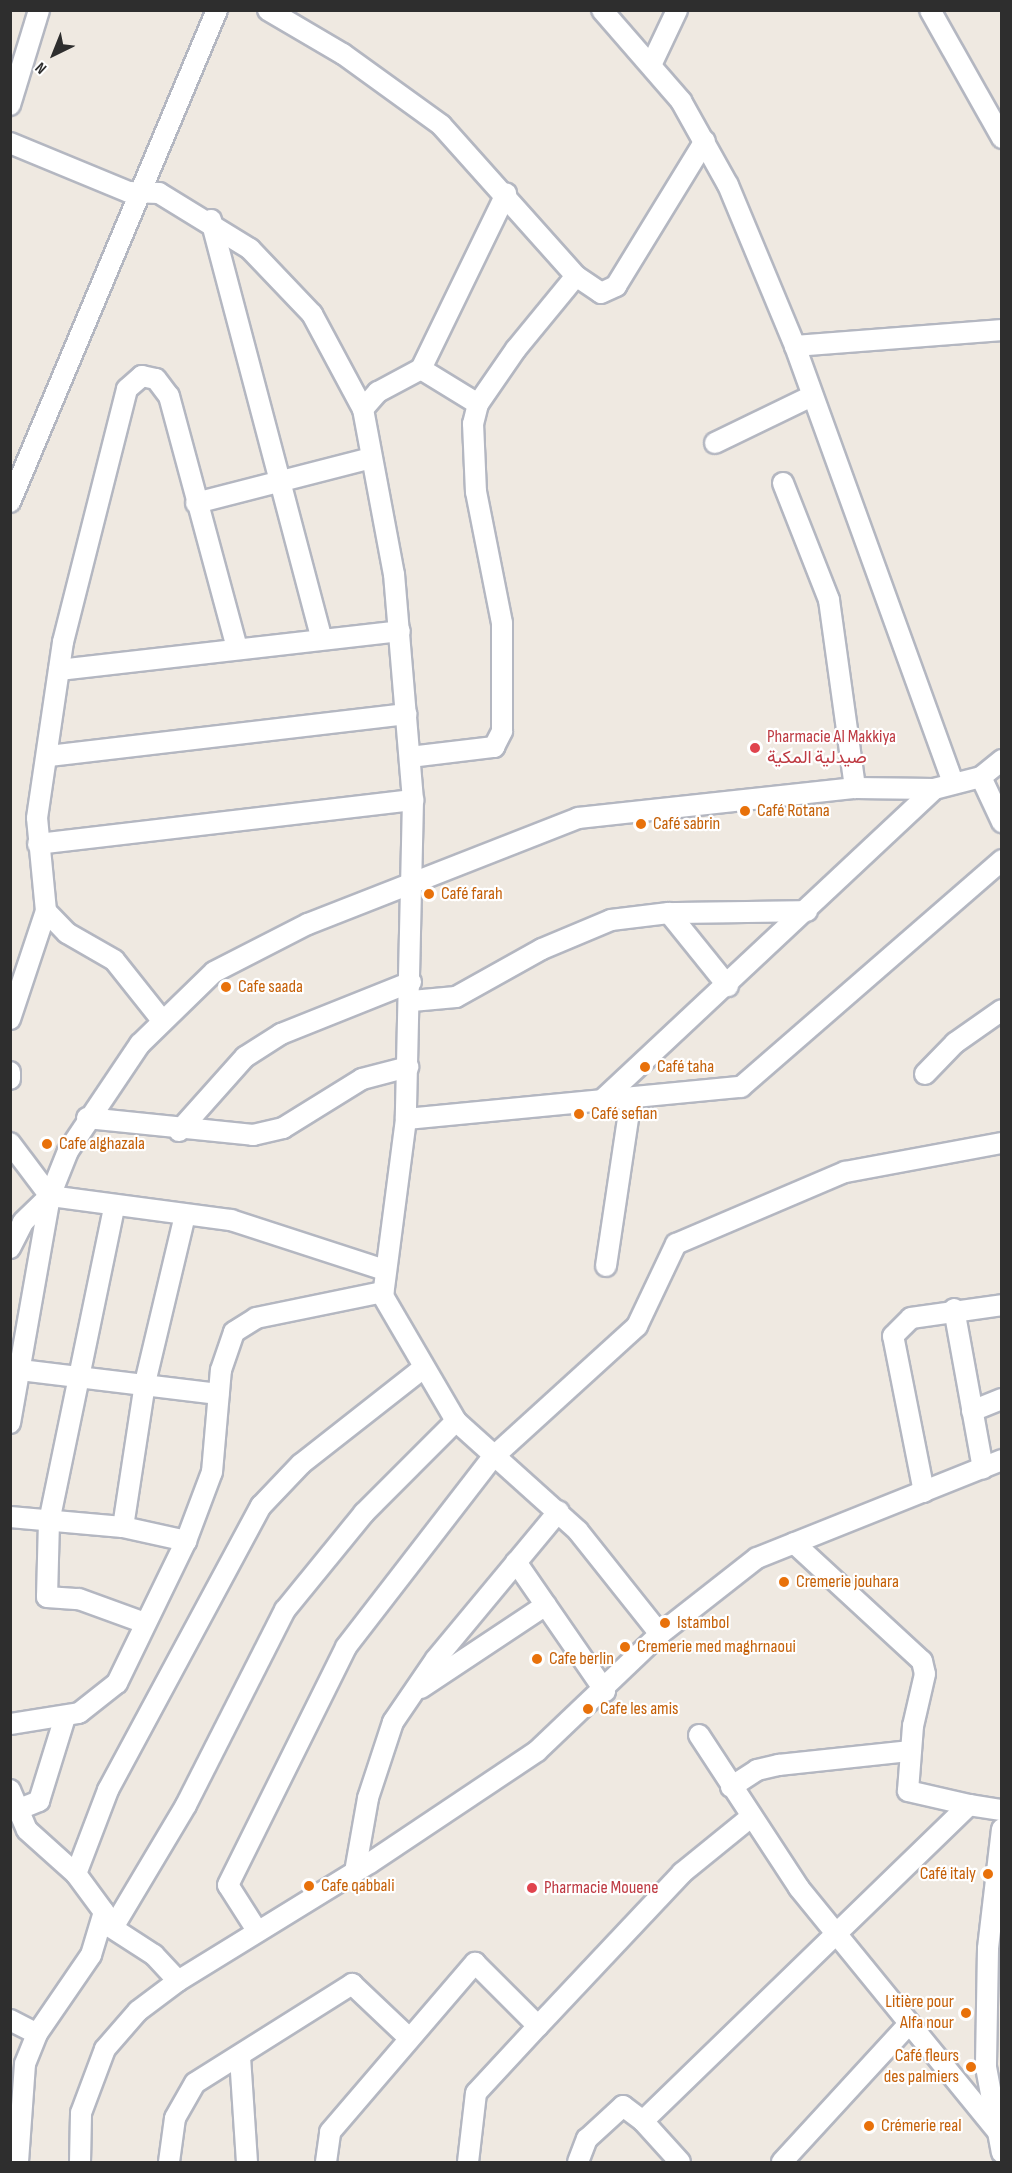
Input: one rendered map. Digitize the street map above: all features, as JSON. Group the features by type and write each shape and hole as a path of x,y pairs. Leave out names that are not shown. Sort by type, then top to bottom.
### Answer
{"street":[{"path":"10,105 39,10"},
{"path":"10,502 143,192 217,10"},
{"path":"268,10 406,96 506,194 576,276 601,293 616,286 705,141"},
{"path":"602,10 652,63 705,141 795,346 943,786"},
{"path":"652,63 677,10"},
{"path":"930,10 1002,138"},
{"path":"10,143 129,192 159,193 211,220 278,273 312,314 363,410 400,631 413,800 415,885 406,1119 383,1292 422,1369 456,1421 492,1458 559,1511 660,1634"},
{"path":"363,410 378,392 421,369 506,194"},
{"path":"211,220 321,637"},
{"path":"410,757 494,747 502,730 502,623 476,492 473,424 478,404 576,276"},
{"path":"795,346 1002,330"},
{"path":"421,369 478,404"},
{"path":"10,1019 46,911 37,818 59,670 133,380 156,379 169,396 196,503 237,648"},
{"path":"715,443 812,396"},
{"path":"196,503 279,478 372,458"},
{"path":"783,483 829,600 855,788"},
{"path":"59,670 321,637 400,631"},
{"path":"48,756 407,714"},
{"path":"10,1423 50,1196 87,1118 160,1019 214,972 251,950 415,885 510,841 579,818 855,788 943,786 981,777 1002,760"},
{"path":"981,777 1002,822"},
{"path":"600,1102 943,786"},
{"path":"38,844 413,800"},
{"path":"406,1119 699,1095 750,1083 1002,860"},
{"path":"46,911 67,933 114,960 160,1019"},
{"path":"179,1131 246,1057 280,1034 412,992 456,997 597,925 669,913 807,911"},
{"path":"669,913 728,986"},
{"path":"925,1074 955,1043 1002,1010"},
{"path":"87,1118 179,1131 241,1136 272,1132 342,1088 408,1067"},
{"path":"10,1072 10,1079"},
{"path":"606,1266 631,1099"},
{"path":"10,1143 50,1196 114,1208 231,1220 385,1270"},
{"path":"256,1929 228,1885 335,1666 492,1458 634,1330 680,1241 845,1172 1002,1143"},
{"path":"10,1248 23,1222 50,1196"},
{"path":"114,1208 75,1374 49,1521 47,1597 79,1599 145,1623"},
{"path":"123,1527 145,1383 185,1215"},
{"path":"10,1724 65,1717 91,1706 117,1683 186,1541 212,1472 219,1394 228,1343 242,1323 383,1292"},
{"path":"924,1492 893,1336 911,1318 954,1309 1002,1305"},
{"path":"954,1309 983,1468"},
{"path":"76,1874 108,1790 261,1506 301,1464 422,1369"},
{"path":"20,1370 75,1374 219,1394"},
{"path":"972,1411 1002,1399"},
{"path":"18,2163 16,2085 37,2034 91,1955 108,1924 186,1804 285,1610 363,1513 456,1421"},
{"path":"80,2163 81,2113 105,2049 138,2011 178,1981 256,1929 355,1872 537,1751 605,1691 660,1634 757,1557 1002,1460"},
{"path":"355,1872 376,1769 408,1697 559,1511"},
{"path":"10,1517 123,1527 186,1541"},
{"path":"794,1543 922,1661 925,1674 910,1751 908,1791 1002,1810"},
{"path":"516,1562 605,1691"},
{"path":"408,1697 546,1605"},
{"path":"17,1810 39,1801 65,1717"},
{"path":"699,1735 751,1817 837,1936 1000,2142"},
{"path":"731,1787 757,1770 779,1765 910,1751"},
{"path":"10,1790 17,1810 32,1836 76,1874 103,1905 108,1924 178,1981"},
{"path":"643,2121 837,1936 969,1804"},
{"path":"468,2163 476,2093 682,1873 751,1817"},
{"path":"1000,2142 987,2084 987,2006 1002,1829"},
{"path":"326,2163 330,2132 408,2037 475,1963 538,2026"},
{"path":"169,2163 170,2134 188,2090 210,2070 240,2057 352,1984 408,2037"},
{"path":"10,2020 37,2034"},
{"path":"782,2163 908,2025"},
{"path":"240,2057 247,2163"},
{"path":"578,2163 587,2139 622,2107 643,2121 680,2163"}],"place":[{"name":"Pharmacie Al Makkiya صيدلية المكية","path":"755,748"},
{"name":"Café Rotana","path":"745,811"},
{"name":"Café sabrin","path":"641,824"},
{"name":"Café farah","path":"429,894"},
{"name":"Cafe saada","path":"226,987"},
{"name":"Café taha","path":"645,1067"},
{"name":"Café sefian","path":"579,1114"},
{"name":"Cafe alghazala","path":"47,1144"},
{"name":"Cremerie jouhara","path":"784,1582"},
{"name":"Istambol","path":"665,1623"},
{"name":"Cremerie med maghrnaoui","path":"625,1647"},
{"name":"Cafe berlin","path":"537,1659"},
{"name":"Cafe les amis","path":"588,1709"},
{"name":"Café italy","path":"988,1874"},
{"name":"Cafe qabbali","path":"309,1886"},
{"name":"Pharmacie Mouene","path":"532,1888"},
{"name":"Litière pour Alfa nour","path":"966,2013"},
{"name":"Café fleurs des palmiers","path":"971,2067"},
{"name":"Crémerie real","path":"869,2126"}]}
